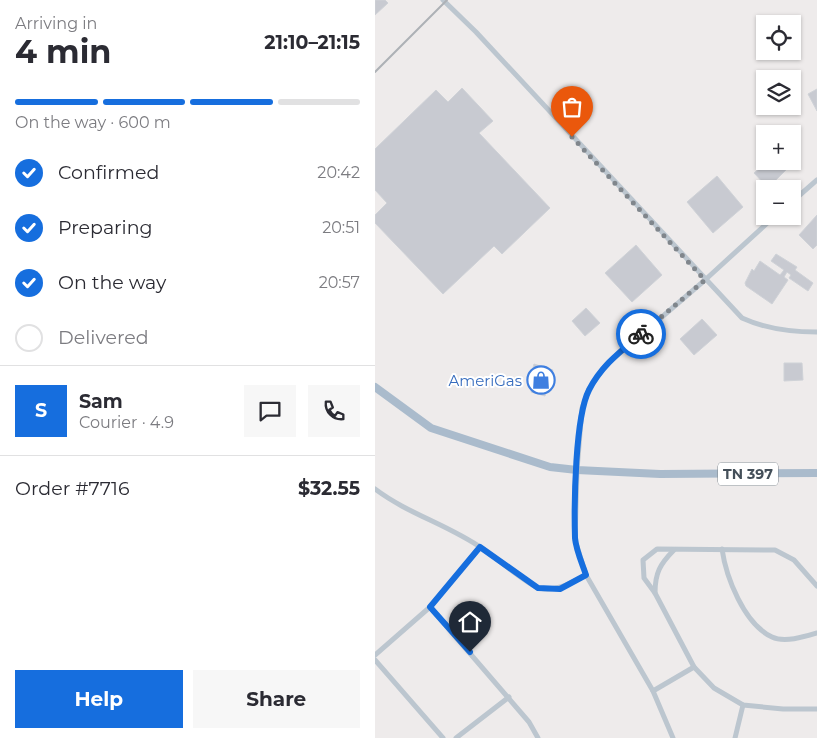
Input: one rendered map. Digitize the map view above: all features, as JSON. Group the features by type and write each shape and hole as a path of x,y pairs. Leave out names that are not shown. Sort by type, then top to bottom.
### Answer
{"main road":[{"name":"TN 397","path":"375,387 431,428 550,467 660,474 817,473"}],"street":[{"path":"443,0 476,32 742,318 756,324 792,332 817,332"},
{"path":"801,194 817,180"},
{"path":"673,738 653,691 586,575 575,540 577,470 582,408 589,389 606,364 705,280 765,225"},
{"path":"375,489 394,503 455,531 538,588 560,589 586,575"},
{"path":"375,655 430,607 480,547"},
{"path":"817,586 794,560 775,550 657,549 643,560 644,578 655,593 694,667 715,688 743,705 783,710 817,709"},
{"path":"722,549 728,579 749,616 758,626 772,638 798,639 817,633"},
{"path":"655,593 655,577 660,563 674,550"},
{"path":"430,607 509,697 529,722 538,738"},
{"path":"375,660 443,738"},
{"path":"653,691 694,667"},
{"path":"456,738 509,697"},
{"path":"735,738 743,705"}],"building":[{"path":"375,0 385,0 388,3 375,15"},
{"path":"462,88 493,121 479,133 550,208 502,254 494,246 443,294 375,223 375,215 387,203 375,190 375,149 436,90 448,102"},
{"path":"817,89 817,111 808,94"},
{"path":"758,170 786,170 776,180 761,180 754,173"},
{"path":"717,176 743,207 713,233 687,202"},
{"path":"817,215 817,245 813,249 799,235"},
{"path":"636,245 662,275 632,302 605,273"},
{"path":"776,254 797,267 795,270 813,283 808,291 789,278 791,275 787,272 784,277 788,280 772,304 746,286 745,283 752,269 754,271 760,261 780,275 784,270 771,261"},
{"path":"586,308 600,323 585,336 572,321"},
{"path":"702,319 717,335 694,355 680,339"},
{"path":"784,363 802,363 803,380 784,381"},
{"path":"534,364 553,370 545,396 531,392 538,370 533,368"}],"railway":[{"path":"375,72 447,0"}],"way so far":[{"path":"572,137 705,280 641,334"}],"place":[{"name":"AmeriGas","path":"541,380"}],"route":[{"path":"470,652 430,607 480,547 538,588 560,589 586,575 575,540 577,470 582,408 589,389 606,364 641,334"}]}
